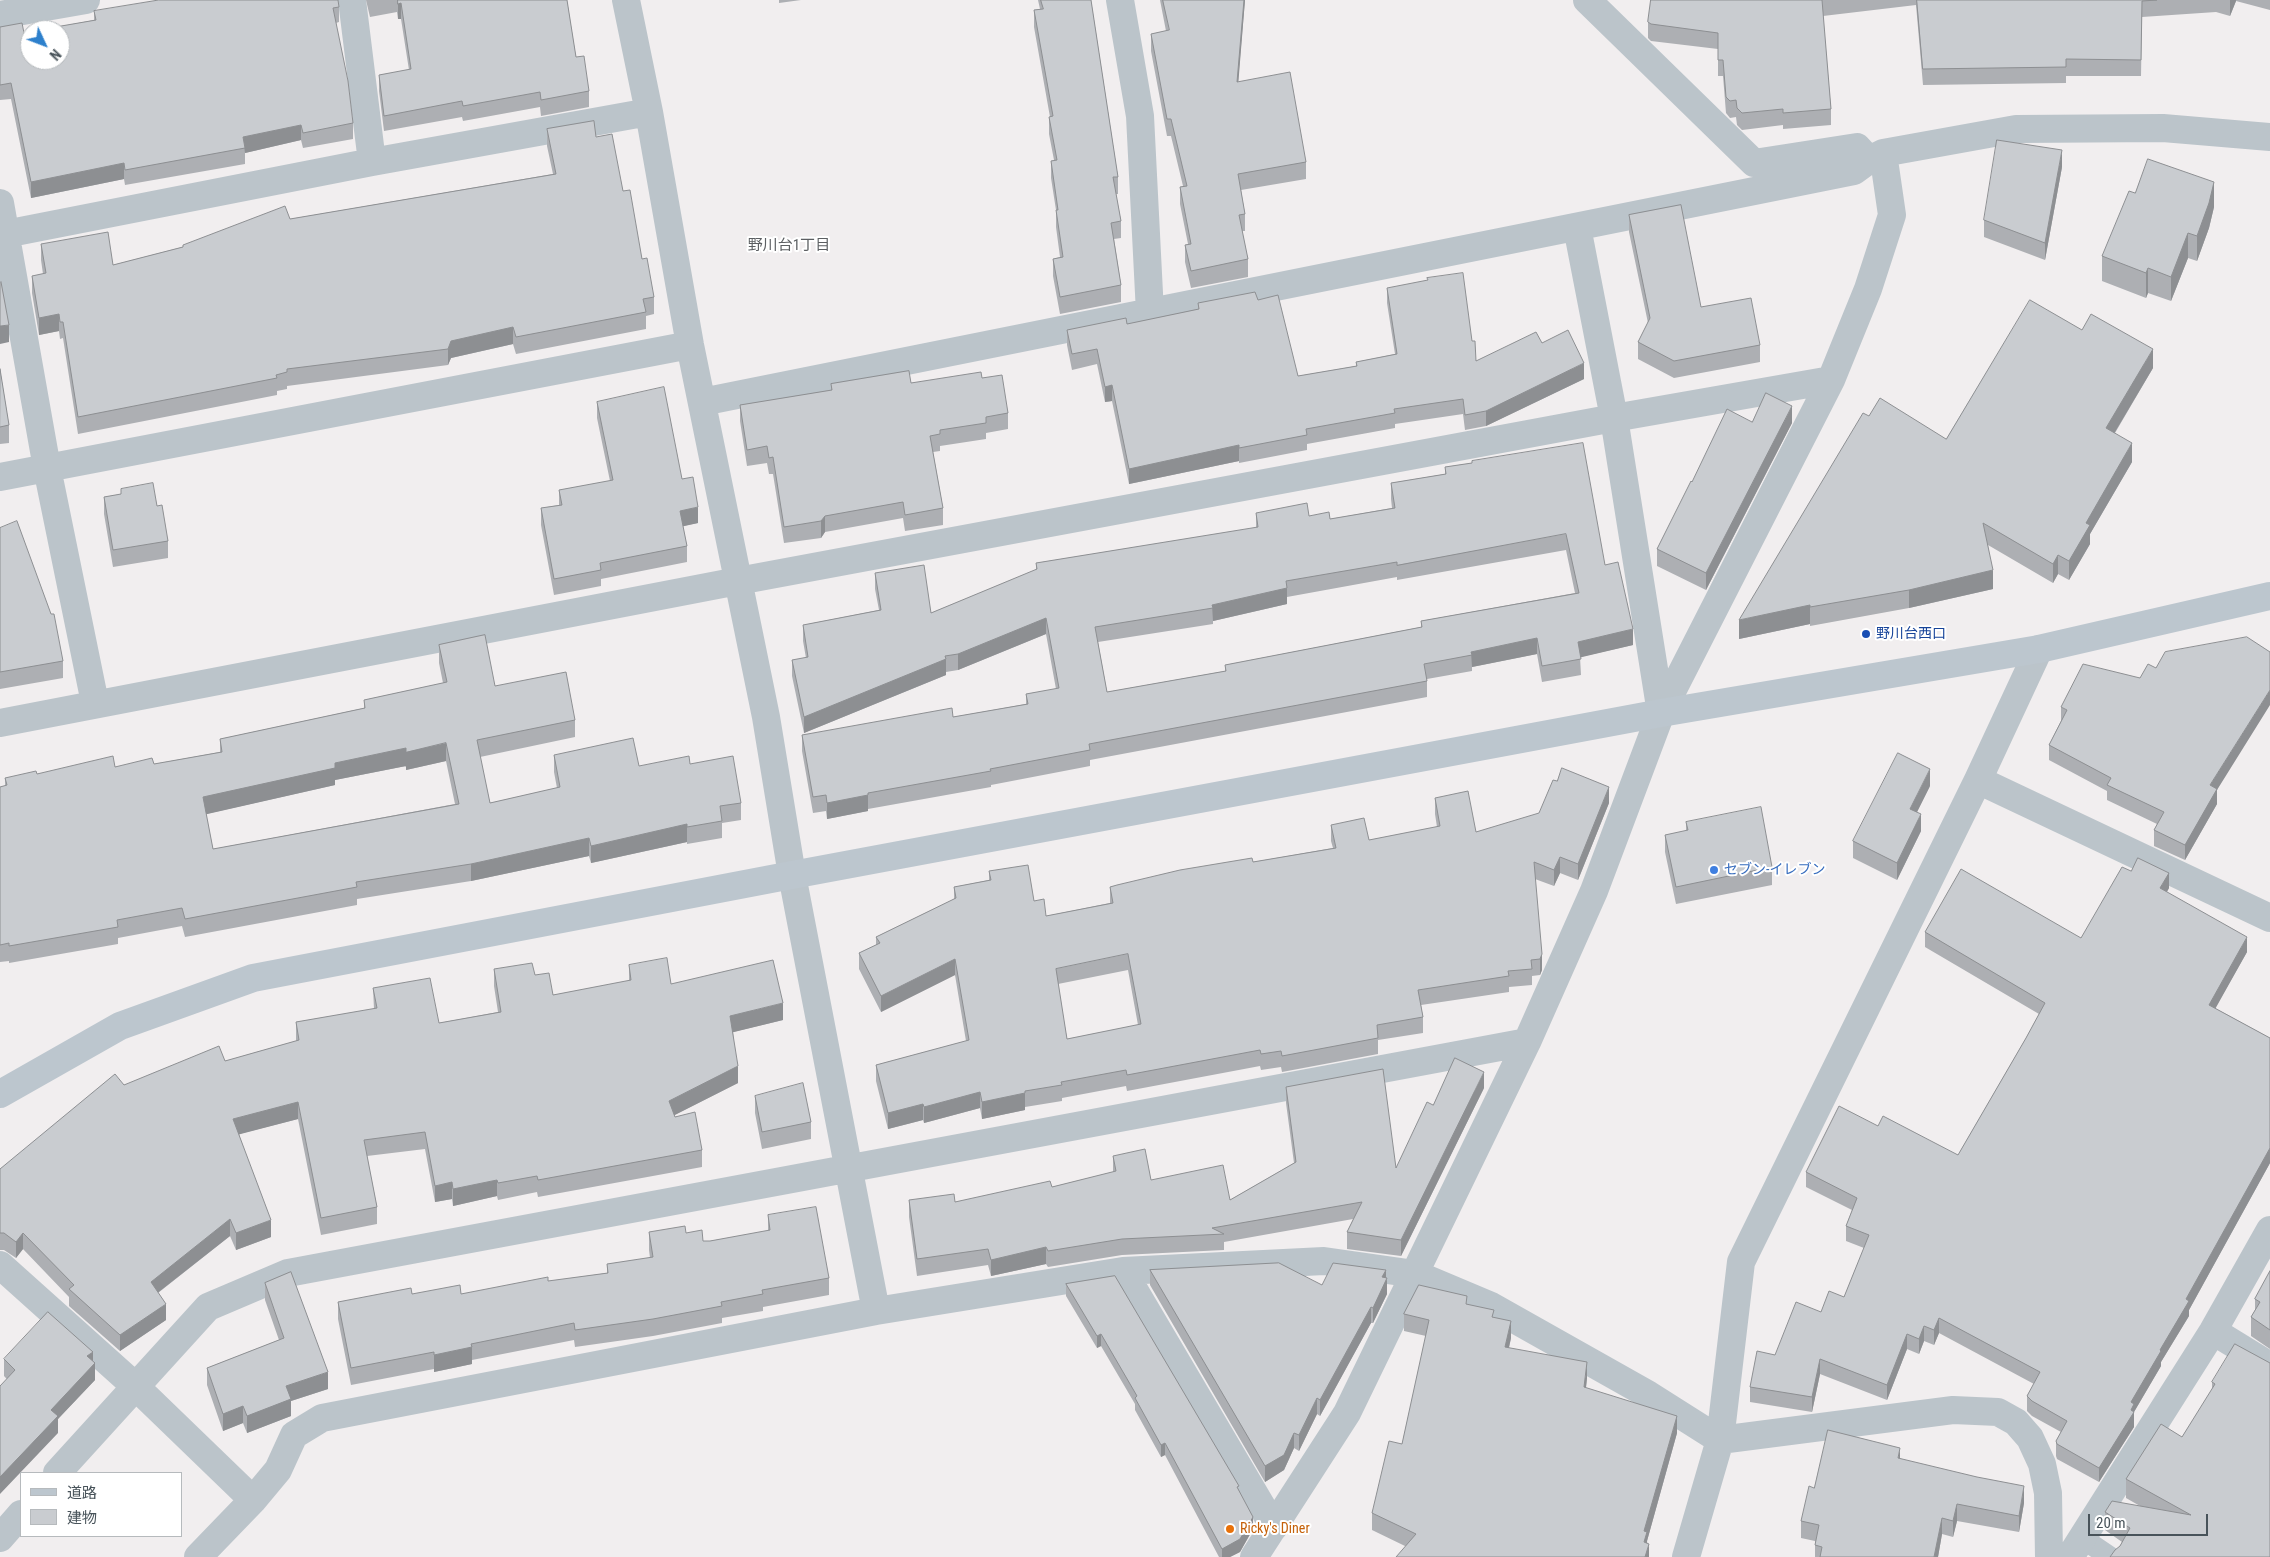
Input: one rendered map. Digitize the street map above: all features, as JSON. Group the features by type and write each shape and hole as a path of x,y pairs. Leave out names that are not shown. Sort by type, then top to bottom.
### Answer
{"street":[{"path":"0,16 86,0"},
{"path":"352,0 372,162"},
{"path":"626,0 690,345 766,717 792,875 847,1169 876,1311"},
{"path":"1120,0 1140,116 1150,313"},
{"path":"1254,1557 1347,1413 1527,1042 1594,891 1661,713 1832,380 1868,289 1892,214 1876,157 1857,147 1754,163 1587,0"},
{"path":"3,234 372,162 648,112"},
{"path":"702,402 1854,171 1876,157 2016,129 2163,128 2270,137"},
{"path":"0,203 3,234 94,703"},
{"path":"1577,227 1614,418 1661,713"},
{"path":"0,477 690,345"},
{"path":"0,723 94,703 738,581 1614,418 1832,380"},
{"path":"0,1094 120,1026 253,978 792,875 1661,713 2039,649 2270,596"},
{"path":"1686,1557 1720,1440 1741,1262 1978,780 2039,649"},
{"path":"1978,780 2270,918"},
{"path":"58,1472 208,1307 288,1273 1527,1042"},
{"path":"2076,1548 2213,1330 2270,1230"},
{"path":"198,1557 253,1500 278,1470 294,1434 322,1418 876,1311 1123,1271 1324,1261 1415,1274 1492,1306 1649,1395 1720,1440 1954,1410 1998,1412 2016,1422 2030,1438 2042,1464 2048,1493 2049,1557"},
{"path":"0,1265 135,1386 253,1500"},
{"path":"1123,1271 1274,1527"},
{"path":"2213,1330 2270,1366"},
{"path":"0,1538 20,1515"}],"lane":[{"path":"2076,1548 2110,1557"}],"building":[{"path":"159,0 338,0 339,7 333,8 348,81 353,123 303,133 301,125 243,137 245,148 125,170 124,163 31,182 11,83 0,85 0,27 20,23 20,70 70,70 70,24 96,20 94,11"},
{"path":"398,0 567,0 576,57 584,56 589,91 541,100 540,92 463,106 462,101 384,116 379,75 411,69 401,3 398,4"},
{"path":"1041,0 1091,0 1118,177 1113,177 1121,221 1111,223 1121,285 1060,297 1053,259 1063,257 1051,161 1057,160 1049,117 1053,116 1034,10 1043,9"},
{"path":"1163,0 1244,0 1237,82 1290,72 1306,162 1238,174 1245,214 1239,215 1248,259 1191,271 1185,245 1191,244 1180,187 1187,186 1171,119 1167,119 1151,34 1169,30"},
{"path":"1651,0 1822,0 1831,109 1783,113 1783,109 1742,113 1737,108 1736,100 1730,101 1726,97 1723,60 1718,60 1718,33 1651,24 1648,22"},
{"path":"1917,0 2157,0 2142,1 2141,60 2066,59 2066,67 1923,69"},
{"path":"594,121 596,137 612,134 623,191 630,190 642,259 647,258 654,297 643,299 646,312 516,337 513,327 451,341 448,349 287,369 287,372 276,375 277,378 78,417 63,322 60,322 59,314 39,318 32,276 46,273 41,244 108,232 113,265 183,247 183,245 285,206 290,219 556,174 547,129"},
{"path":"1997,140 2062,150 2045,243 1984,220"},
{"path":"2148,159 2214,182 2209,203 2197,236 2188,233 2171,277 2148,268 2146,273 2102,256 2129,191 2135,193"},
{"path":"1681,205 1701,307 1751,298 1760,345 1674,361 1638,342 1650,318 1629,215"},
{"path":"1463,273 1472,341 1475,341 1476,361 1536,332 1542,343 1568,330 1584,363 1486,411 1465,415 1463,399 1394,409 1395,413 1306,429 1307,435 1239,448 1239,445 1129,469 1112,385 1105,387 1097,349 1072,354 1067,330 1126,318 1127,324 1199,309 1198,303 1255,292 1258,300 1278,295 1298,376 1357,366 1356,362 1397,354 1387,288 1428,280 1427,278"},
{"path":"0,283 9,325 0,326"},
{"path":"2030,300 2082,330 2091,314 2153,349 2106,428 2132,443 2086,523 2090,525 2069,561 2058,555 2053,564 1983,523 1993,570 1909,590 1810,607 1810,605 1739,620 1863,413 1869,416 1880,398 1946,439"},
{"path":"0,369 9,425 0,427"},
{"path":"909,371 911,383 981,372 982,378 1002,375 1008,413 986,417 986,423 940,430 940,434 930,436 943,508 905,515 903,502 825,516 821,521 784,527 773,457 769,458 767,446 747,450 740,405 832,390 831,384"},
{"path":"664,387 682,479 693,477 698,507 680,511 687,546 600,563 601,570 554,579 541,508 562,505 559,490 613,480 597,402"},
{"path":"1766,393 1792,406 1706,573 1657,549 1727,409 1752,422"},
{"path":"1583,443 1605,565 1618,562 1633,629 1578,642 1581,659 1542,666 1537,638 1471,652 1472,655 1424,664 1427,681 1089,744 1090,750 990,769 991,771 868,793 868,795 827,803 826,795 813,797 802,735 952,708 953,717 1028,704 1026,694 1059,688 1046,618 958,654 945,656 946,659 804,717 792,660 808,657 803,625 881,610 875,573 924,565 931,613 1037,569 1036,563 1258,527 1256,513 1307,503 1309,516 1329,512 1330,519 1395,508 1391,483 1446,474 1445,467 1472,463 1472,461","holes":["1566,534 1579,593 1421,621 1422,627 1225,665 1226,671 1107,692 1095,627 1213,608 1212,605 1287,588 1286,581 1397,562 1397,565"]},
{"path":"153,483 157,506 162,505 168,541 113,550 104,497 121,494 121,489"},
{"path":"17,521 51,614 54,614 63,661 0,672 0,528"},
{"path":"485,635 495,686 566,672 575,720 477,740 490,803 560,787 554,755 633,738 639,766 689,756 690,764 733,756 741,803 720,806 722,821 687,827 687,824 591,846 589,838 471,864 356,882 357,887 185,919 182,908 117,920 118,927 9,946 9,943 0,945 0,787 7,785 5,778 36,771 37,774 113,756 115,767 152,758 154,764 222,752 220,739 365,708 364,700 447,682 439,645","holes":["446,743 459,804 213,849 203,797 335,768 335,763 406,748 406,752"]},
{"path":"2247,637 2270,652 2270,690 2210,785 2217,789 2185,845 2154,830 2164,812 2107,785 2111,778 2049,745 2067,710 2061,707 2083,664 2140,678 2148,664 2156,668 2165,652"},
{"path":"1898,753 1930,769 1910,809 1921,814 1897,863 1853,841"},
{"path":"1562,768 1609,787 1578,864 1560,857 1554,870 1534,862 1542,954 1540,959 1531,960 1532,969 1508,971 1509,976 1418,990 1423,1017 1377,1025 1378,1038 1282,1056 1281,1051 1261,1054 1260,1050 1127,1075 1126,1070 1061,1082 1062,1085 1025,1091 1025,1093 982,1102 980,1092 924,1107 923,1104 888,1113 876,1065 969,1040 955,959 881,996 859,953 880,943 876,937 956,898 954,887 991,880 989,871 1028,865 1034,901 1044,899 1046,916 1113,903 1110,887 1180,870 1252,858 1253,862 1336,848 1331,825 1364,818 1369,840 1440,826 1435,798 1468,791 1476,832 1539,813 1553,780 1557,781","holes":["1128,954 1141,1024 1067,1039 1056,969"]},
{"path":"1761,807 1772,867 1676,887 1665,835 1688,830 1686,822"},
{"path":"2138,858 2169,873 2160,888 2247,937 2209,1005 2270,1038 2270,1148 2186,1299 2189,1301 2131,1402 2134,1404 2131,1410 2134,1412 2099,1468 2057,1444 2056,1441 2067,1421 2032,1401 2027,1396 2040,1372 1939,1318 1934,1330 1924,1326 1919,1339 1907,1334 1887,1385 1820,1359 1812,1397 1750,1387 1757,1351 1775,1355 1796,1302 1821,1312 1829,1291 1844,1297 1869,1235 1846,1226 1857,1198 1806,1172 1839,1106 1878,1126 1883,1116 1958,1155 2045,1003 1925,932 1961,869 2081,938 2122,867 2131,871"},
{"path":"667,958 671,984 773,960 783,1003 730,1016 738,1066 669,1101 675,1117 695,1112 702,1150 538,1180 537,1176 498,1183 497,1180 453,1189 452,1182 435,1186 425,1132 364,1140 377,1207 321,1218 298,1102 233,1119 271,1220 236,1233 230,1219 151,1282 166,1304 120,1335 69,1289 74,1285 23,1233 16,1242 4,1233 0,1233 0,1169 115,1074 124,1085 219,1046 225,1061 299,1040 296,1022 377,1008 373,988 430,978 439,1023 501,1012 494,969 532,963 535,975 549,973 553,995 631,980 629,965"},
{"path":"1455,1058 1484,1072 1401,1240 1347,1232 1362,1202 1212,1228 1224,1234 1122,1239 1048,1251 1046,1247 991,1260 988,1249 917,1259 909,1200 954,1194 955,1202 1050,1181 1052,1187 1116,1171 1113,1156 1145,1149 1151,1180 1223,1165 1230,1200 1296,1162 1286,1087 1383,1069 1396,1168 1427,1102 1433,1105"},
{"path":"803,1083 811,1122 762,1132 755,1096"},
{"path":"816,1207 829,1278 762,1290 763,1294 721,1302 722,1306 653,1319 575,1330 574,1323 471,1344 472,1347 434,1355 434,1352 351,1368 338,1302 411,1288 412,1294 460,1285 461,1294 548,1277 548,1281 608,1273 607,1264 653,1257 649,1232 685,1226 686,1233 702,1230 703,1241 710,1241 770,1230 768,1215"},
{"path":"1279,1263 1322,1285 1333,1263 1386,1270 1382,1277 1387,1278 1373,1308 1371,1307 1320,1400 1317,1398 1299,1435 1294,1433 1284,1455 1265,1466 1150,1270"},
{"path":"2270,1271 2270,1330 2251,1317 2260,1302 2255,1299"},
{"path":"291,1272 328,1372 286,1386 291,1399 247,1416 243,1406 223,1414 207,1368 284,1338 265,1283"},
{"path":"1115,1276 1239,1486 1237,1487 1253,1517 1240,1539 1222,1549 1165,1443 1161,1445 1135,1398 1137,1396 1101,1334 1097,1336 1066,1284"},
{"path":"1419,1285 1467,1296 1466,1304 1494,1310 1492,1317 1511,1321 1505,1347 1587,1362 1584,1387 1677,1416 1644,1531 1647,1532 1644,1542 1649,1544 1645,1557 1396,1557 1416,1534 1372,1513 1389,1441 1402,1444 1429,1320 1404,1314"},
{"path":"48,1312 93,1352 87,1356 95,1363 51,1410 58,1416 0,1477 0,1386 15,1370 4,1359"},
{"path":"2235,1344 2270,1363 2270,1557 2110,1557 2120,1546 2130,1528 2105,1512 2112,1501 2191,1515 2126,1479 2161,1424 2182,1437 2215,1384 2212,1382"},
{"path":"1828,1430 1900,1448 1898,1458 2024,1486 2019,1516 1957,1504 1953,1521 1942,1518 1934,1557 1820,1557 1822,1547 1815,1545 1819,1525 1801,1521 1809,1486 1814,1488"}],"place":[{"name":"野川台西口","path":"1866,634"},
{"name":"セブン-イレブン","path":"1714,870"},
{"name":"Ricky's Diner","path":"1230,1529"}],"district":[{"name":"野川台1丁目","path":"789,246"}]}
